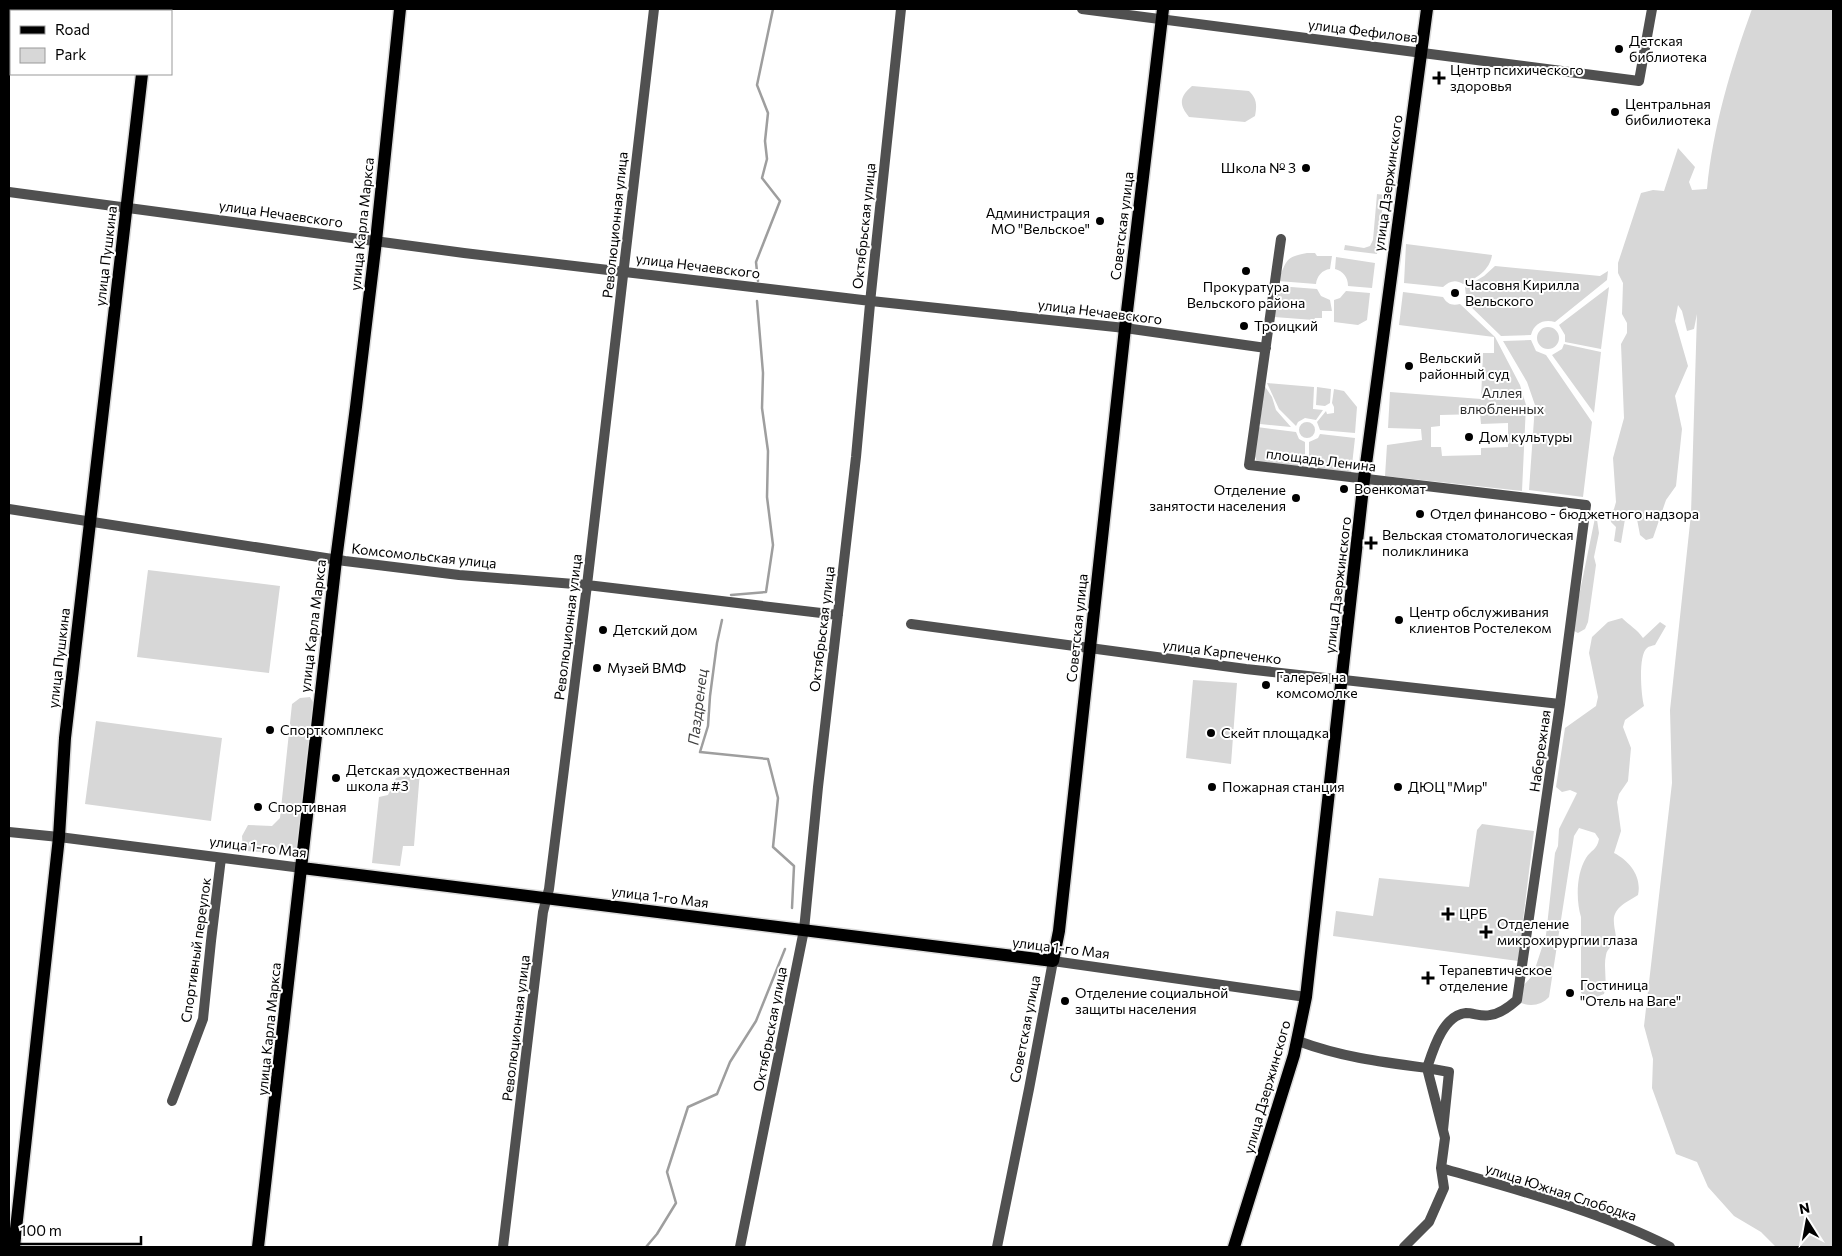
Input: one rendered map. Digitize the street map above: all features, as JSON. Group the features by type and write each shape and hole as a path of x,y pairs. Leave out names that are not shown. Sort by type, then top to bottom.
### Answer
{"main road":[{"name":"улица Карла Маркса","path":"258,1247 336,560 376,241 400,9"},
{"name":"улица Дзержинского","path":"1234,1247 1298,1041 1306,998 1364,479 1427,9"},
{"name":"Советская улица","path":"1053,961 1059,931 1125,328 1163,14"},
{"name":"улица Пушкина","path":"14,1247 59,837 65,738 142,75"},
{"name":"улица 1-го Мая","path":"302,868 1053,961"}],"street":[{"name":"Революционная улица","path":"503,1247 546,898 588,585 654,9"},
{"name":"Октябрьская улица","path":"740,1247 804,930 855,467 901,9"},
{"name":"улица Фефилова","path":"1082,9 1163,14 1421,52 1639,81 1652,9"},
{"name":"улица Нечаевского","path":"9,192 464,253 871,301 1125,328 1266,348"},
{"name":"площадь Ленина","path":"1281,239 1249,465 1586,505"},
{"name":"Набережная","path":"1426,1068 1438,1036 1450,1021 1464,1013 1489,1016 1506,1009 1517,1000 1560,704 1586,505"},
{"name":"Комсомольская улица","path":"9,509 336,560 459,575 588,585 838,615"},
{"name":"улица Карпеченко","path":"911,624 1090,649 1560,704"},
{"name":"улица 1-го Мая","path":"9,832 302,868"},
{"name":"Спортивный переулок","path":"172,1101 203,1019 221,858"},
{"name":"улица 1-го Мая","path":"1053,961 1306,998"},
{"name":"Советская улица","path":"996,1247 1053,961"},
{"path":"1298,1041 1357,1059 1449,1072 1443,1130"},
{"path":"1404,1247 1429,1222 1444,1188 1441,1168 1445,1138 1426,1068"},
{"name":"улица Южная Слободка","path":"1441,1168 1532,1194 1643,1233 1670,1247"}],"green space":[{"path":"1752,9 1833,9 1833,1247 1776,1247 1761,1232 1734,1216 1708,1187 1697,1162 1676,1154 1652,1088 1653,1059 1644,1026 1672,783 1670,710 1691,514 1697,314 1694,329 1687,331 1682,311 1678,305 1675,321 1688,366 1675,396 1682,429 1676,486 1666,500 1653,538 1646,540 1640,535 1636,514 1629,512 1625,519 1621,543 1614,541 1616,527 1611,522 1610,515 1616,502 1613,458 1624,418 1621,344 1627,333 1627,323 1622,314 1623,283 1618,273 1618,263 1641,193 1653,190 1664,191 1678,148 1695,167 1689,182 1692,190 1707,189 1718,120"},
{"path":"1192,86 1249,91 1256,102 1255,116 1245,122 1189,117 1183,109 1182,101"},
{"path":"1377,194 1384,195 1377,254 1344,250 1345,245 1364,248 1370,246 1373,240"},
{"path":"1406,244 1492,255 1491,260 1482,273 1463,284 1453,281 1443,287 1404,283"},
{"path":"1307,253 1315,253 1317,256 1332,256 1330,269 1320,274 1316,284 1278,281 1283,268 1291,258"},
{"path":"1336,257 1375,263 1372,288 1348,286 1345,275 1335,269"},
{"path":"1495,266 1600,276 1608,271 1607,280 1555,322 1547,321 1540,323 1534,327 1531,335 1501,336 1464,300 1466,296 1465,287 1484,276"},
{"path":"1278,286 1317,289 1321,296 1330,300 1332,311 1322,311 1322,318 1315,318 1314,320 1274,317"},
{"path":"1609,287 1601,349 1565,342 1565,335 1559,325"},
{"path":"1346,291 1370,293 1367,320 1358,325 1334,322 1334,300 1340,298"},
{"name":"Аллея влюбленных","path":"1403,292 1443,297 1450,304 1460,304 1495,337 1520,385 1526,405 1522,491 1385,476 1387,445 1422,440 1421,429 1388,428 1390,392 1481,399 1483,353 1494,353 1494,337 1399,325","holes":["1480,414 1481,424 1508,423 1508,447 1481,448 1481,455 1442,456 1441,447 1431,447 1431,427 1440,426 1440,415"]},
{"name":"Аллея влюбленных","path":"1544,327 1552,327 1559,334 1559,342 1552,349 1544,349 1537,342 1537,334"},
{"name":"Аллея влюбленных","path":"1531,340 1536,351 1546,355 1592,422 1583,497 1529,490 1535,405 1527,382 1503,341"},
{"name":"Аллея влюбленных","path":"1564,344 1601,352 1594,413 1552,355 1562,349"},
{"path":"1267,383 1314,387 1313,409 1323,410 1316,420 1305,418 1298,422 1296,426 1279,409"},
{"path":"1264,385 1272,397 1276,410 1291,427 1260,424"},
{"path":"1317,387 1331,389 1330,403 1325,406 1316,405"},
{"path":"1334,389 1344,391 1357,407 1355,433 1320,430 1317,422 1326,411 1327,414 1334,413 1332,403"},
{"path":"1307,422 1315,430 1307,438 1299,430"},
{"path":"1257,427 1296,432 1299,439 1305,442 1305,464 1302,468 1257,462 1254,453"},
{"path":"1320,434 1355,438 1351,474 1319,471 1309,462 1309,442 1318,438"},
{"path":"1596,513 1599,533 1594,557 1596,565 1588,622 1585,629 1578,633 1572,630 1570,609 1579,596"},
{"path":"148,570 280,586 269,673 137,657"},
{"path":"1622,618 1643,638 1660,622 1666,626 1655,645 1647,648 1642,658 1641,685 1644,706 1625,720 1623,727 1631,748 1628,781 1619,794 1617,802 1621,831 1614,853 1625,860 1634,870 1639,888 1638,895 1621,906 1615,913 1616,938 1606,955 1604,994 1592,997 1584,995 1581,993 1581,917 1578,903 1578,888 1583,864 1588,855 1594,850 1599,839 1595,833 1579,828 1574,836 1549,997 1540,1003 1532,1005 1521,1003 1519,995 1522,987 1533,975 1546,935 1559,829 1577,793 1570,790 1562,792 1556,787 1565,728 1596,706 1598,697 1589,653 1592,637 1608,622"},
{"path":"1193,680 1237,683 1231,764 1186,758"},
{"path":"310,697 314,704 300,842 292,853 243,851 242,836 248,825 272,826 280,818 292,704 300,698"},
{"path":"96,721 222,738 211,821 85,804"},
{"path":"420,771 414,846 403,846 400,866 372,863 379,797 388,795 396,778"},
{"name":"ЦРБ","path":"1482,824 1534,831 1518,961 1333,936 1336,911 1373,916 1379,878 1469,887 1477,830"}],"waterway":[{"name":"Паздренец","path":"758,281 756,262 780,201 762,178 767,159 765,141 768,113 757,85 773,9"},
{"name":"Паздренец","path":"731,595 766,592 773,545 767,497 768,451 762,408 763,373 757,301"},
{"name":"Паздренец","path":"722,620 717,643 708,726 700,752 768,759 778,798 773,847 794,866 792,908"},
{"name":"Паздренец","path":"646,1247 657,1234 676,1203 667,1172 688,1107 717,1094 730,1062 756,1021 785,949"}],"place":[{"name":"Детская библиотека","path":"1619,49"},
{"name":"Центр психического здоровья","path":"1439,78"},
{"name":"Центральная бибилиотека","path":"1615,112"},
{"name":"Школа № 3","path":"1306,168"},
{"name":"Администрация МО \"Вельское\"","path":"1100,221"},
{"name":"Прокуратура Вельского района","path":"1246,271"},
{"name":"Часовня Кирилла Вельского","path":"1455,293"},
{"name":"Троицкий","path":"1244,326"},
{"name":"Вельский районный суд","path":"1409,366"},
{"name":"Дом культуры","path":"1469,437"},
{"name":"Военкомат","path":"1344,489"},
{"name":"Отделение занятости населения","path":"1296,498"},
{"name":"Отдел финансово - бюджетного надзора","path":"1420,514"},
{"name":"Вельская стоматологическая поликлиника","path":"1371,543"},
{"name":"Центр обслуживания клиентов Ростелеком","path":"1399,620"},
{"name":"Детский дом","path":"603,630"},
{"name":"Музей ВМФ","path":"597,668"},
{"name":"Галерея на комсомолке","path":"1266,685"},
{"name":"Спорткомплекс","path":"270,730"},
{"name":"Скейт площадка","path":"1211,733"},
{"name":"Детская художественная школа #3","path":"336,778"},
{"name":"Пожарная станция","path":"1212,787"},
{"name":"ДЮЦ \"Мир\"","path":"1398,787"},
{"name":"Спортивная","path":"258,807"},
{"name":"ЦРБ","path":"1448,914"},
{"name":"Отделение микрохирургии глаза","path":"1486,932"},
{"name":"Терапевтическое отделение","path":"1428,978"},
{"name":"Гостиница \"Отель на Ваге\"","path":"1570,993"},
{"name":"Отделение социальной защиты населения","path":"1065,1001"}]}
